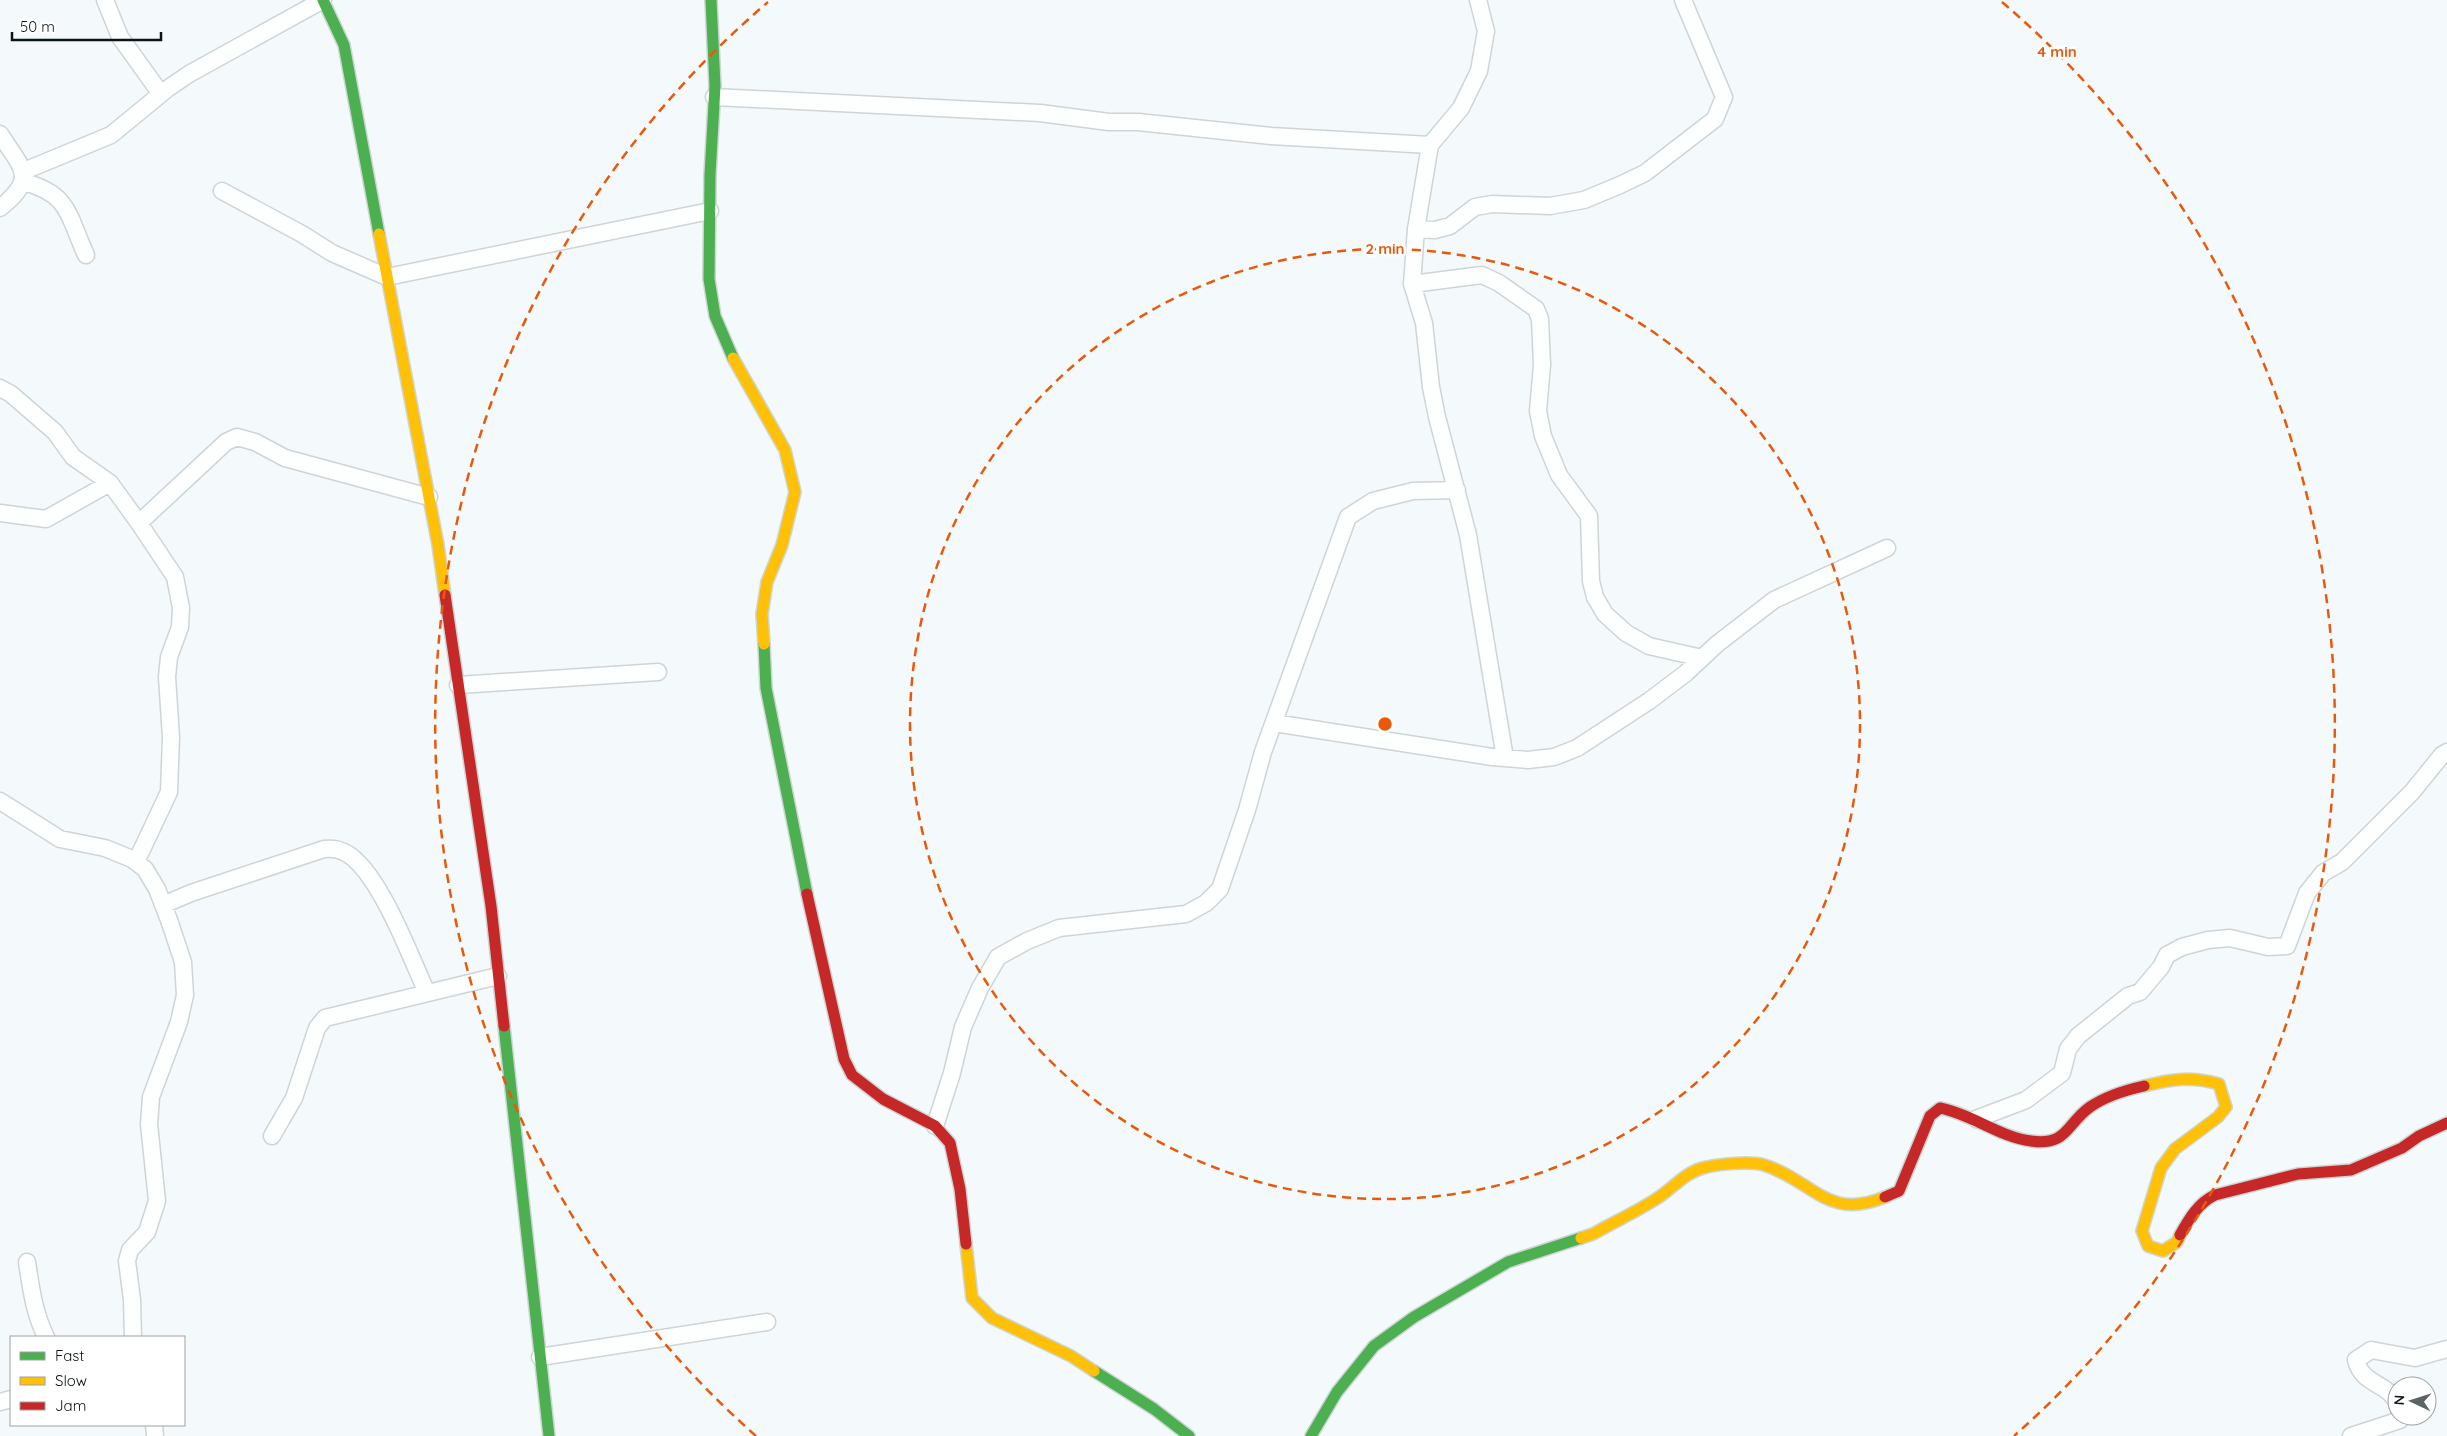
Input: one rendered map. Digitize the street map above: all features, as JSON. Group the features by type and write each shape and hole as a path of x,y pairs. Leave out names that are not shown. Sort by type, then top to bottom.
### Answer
{"street":[{"path":"105,0 120,37 161,94"},
{"path":"0,208 9,201 24,177 111,135 161,94 219,56 323,0 344,44 429,497 490,906 549,1436"},
{"path":"711,0 714,97 709,278 715,316 726,345 785,450 795,492 782,545 767,582 762,614 766,688 792,826 806,881 832,1011 844,1059 852,1075 883,1099 935,1126 950,1143 960,1188 972,1298 992,1318 1071,1356 1154,1409 1188,1436"},
{"path":"1478,0 1486,31 1479,71 1461,108 1430,144 1416,229 1412,284 1424,323 1431,387 1437,417 1468,535 1505,758"},
{"path":"1416,229 1435,230 1450,226 1475,207 1492,204 1550,206 1584,200 1646,173 1715,119 1724,97 1683,0"},
{"path":"714,97 1040,114 1108,122 1138,122 1271,136 1430,144"},
{"path":"0,134 24,177 44,187 66,207 86,255"},
{"path":"222,191 302,234 332,253 387,277 710,211"},
{"path":"1412,284 1482,275 1499,283 1536,309 1540,320 1542,365 1538,411 1543,436 1559,475 1589,516 1591,581 1595,597 1605,614 1626,633 1649,646 1702,658"},
{"path":"0,388 11,394 55,432 73,457 110,483 140,523 175,576 181,608 180,627 169,657 167,677 171,737 169,792 136,862"},
{"path":"140,523 226,442 237,437 255,442 285,458 429,497"},
{"path":"0,513 46,519 110,483"},
{"path":"935,1126 952,1073 963,1027 980,988 998,957 1027,941 1060,928 1186,914 1206,903 1220,889 1274,723 1348,517 1373,500 1413,491 1457,490"},
{"path":"1274,723 1505,758 1528,760 1554,757 1577,748 1649,701 1686,673 1717,644 1774,600 1887,548"},
{"path":"458,686 658,672"},
{"path":"1976,1119 2026,1100 2062,1073 2068,1050 2078,1036 2128,996 2140,992 2161,968 2167,955 2182,947 2208,940 2230,938 2268,947 2287,946 2307,893 2323,873 2342,862 2412,792 2442,755 2447,752"},
{"path":"0,801 60,840 105,848 136,862 145,869 163,905 177,940 183,962 185,995 178,1022 152,1097 149,1124 157,1201 147,1232 130,1250 127,1261 132,1300 133,1336"},
{"path":"163,905 191,893 324,849 339,850 357,861 384,900 427,993"},
{"path":"272,1136 294,1098 317,1028 325,1018 498,976"},
{"path":"1311,1436 1337,1392 1374,1346 1414,1317 1508,1262 1601,1230 1658,1198 1675,1182 1705,1167 1730,1164 1762,1164 1800,1181 1830,1202 1855,1206 1870,1204 1899,1191 1930,1116 1940,1108 1976,1119 2024,1139 2042,1142 2058,1139 2072,1129 2086,1109 2100,1099 2150,1085 2198,1078 2219,1084 2226,1107 2218,1117 2175,1150 2160,1168 2142,1231 2148,1246 2163,1251 2178,1242 2188,1220 2205,1200 2215,1195 2298,1174 2351,1170 2402,1148 2419,1136 2447,1123"},
{"path":"27,1262 32,1298 39,1323 46,1336"},
{"path":"540,1357 767,1322"},
{"path":"2387,1390 2373,1384 2359,1370 2356,1360 2371,1350 2415,1358 2447,1350"},
{"path":"2351,1436 2387,1424"}],"traffic: fast":[{"path":"323,0 344,45 379,234"},
{"path":"711,0 715,86 710,175 709,279 715,316 733,358"},
{"path":"764,644 766,688 807,894"},
{"path":"504,1026 549,1436"},
{"path":"1311,1436 1337,1392 1374,1346 1414,1317 1508,1262 1581,1238"},
{"path":"1094,1371 1154,1409 1189,1436"}],"traffic: slow":[{"path":"379,234 438,545 445,595"},
{"path":"733,358 785,450 795,492 782,545 767,582 762,614 764,644"},
{"path":"2144,1086 2182,1079 2219,1084 2226,1107 2218,1117 2175,1149 2161,1168 2142,1231 2148,1246 2163,1251 2177,1242 2180,1235"},
{"path":"1581,1238 1593,1234 1648,1204 1692,1172 1720,1165 1744,1163 1764,1165 1781,1172 1834,1202 1849,1204 1865,1203 1885,1197"},
{"path":"966,1244 972,1298 992,1318 1071,1356 1094,1371"}],"traffic: jam":[{"path":"445,595 491,906 504,1026"},
{"path":"807,894 844,1059 852,1075 883,1099 935,1126 950,1143 960,1189 966,1244"},
{"path":"1885,1197 1899,1191 1930,1116 1940,1108 1963,1115 2019,1139 2043,1142 2060,1137 2082,1114 2096,1103 2130,1089 2144,1086"},
{"path":"2180,1235 2199,1207 2215,1195 2298,1174 2351,1170 2402,1148 2419,1136 2447,1123"}]}
